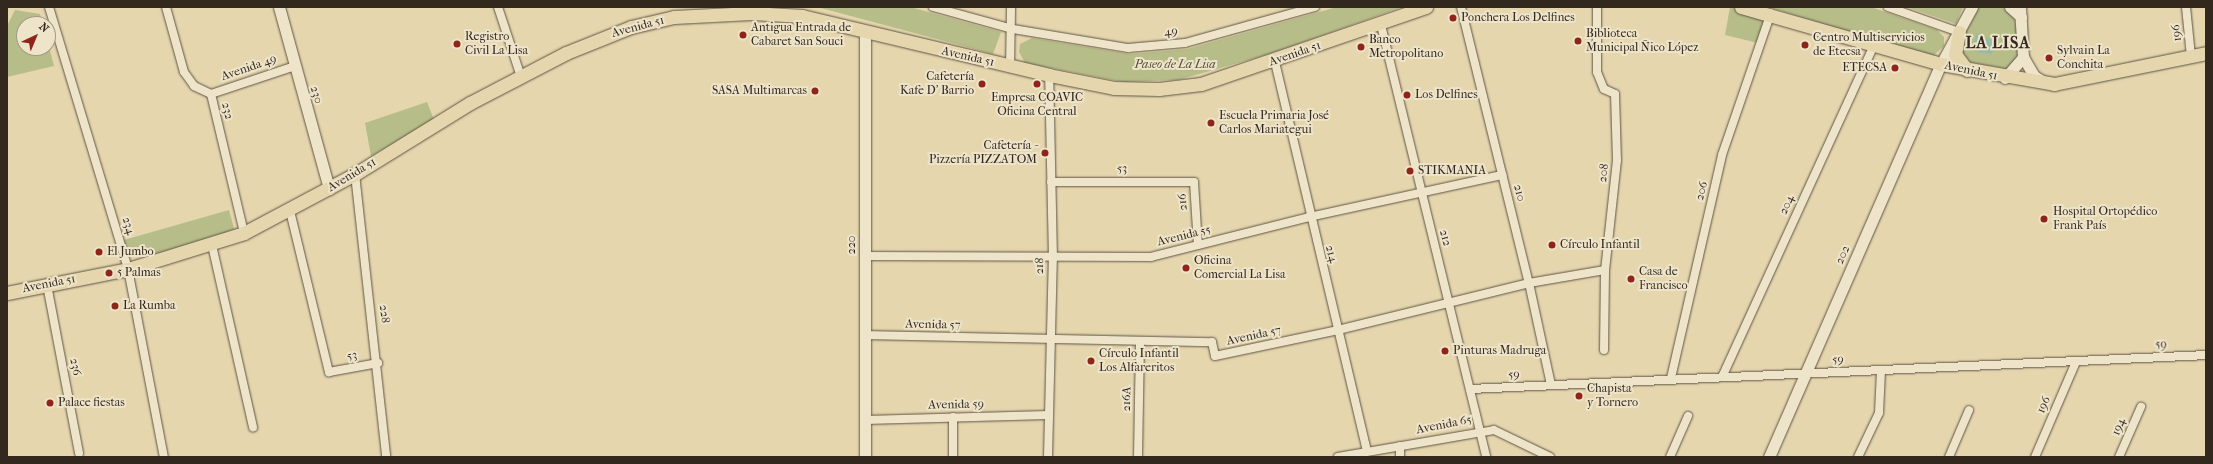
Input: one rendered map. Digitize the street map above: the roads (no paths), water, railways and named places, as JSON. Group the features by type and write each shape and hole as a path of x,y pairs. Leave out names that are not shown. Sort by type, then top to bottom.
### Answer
{"main road":[{"name":"Avenida 51","path":"7,293 128,269 212,245 244,234 290,211 355,174 470,103 591,41 631,27 674,17 752,10 801,11 865,32 1049,76 1114,88 1159,89 1201,84 1275,62 1381,25 1425,7"},
{"name":"Avenida 51","path":"1741,7 1771,13 1941,64 2005,78 2044,83 2076,82 2206,53"},
{"path":"1959,32 1955,54 1967,70"}],"street":[{"name":"234","path":"49,7 128,269 164,457"},
{"name":"232","path":"166,7 184,72 194,86 211,94 244,234"},
{"name":"230","path":"278,7 329,189"},
{"path":"498,7 521,77"},
{"path":"933,7 1013,29"},
{"path":"1010,67 1013,29 1011,7"},
{"name":"49","path":"1013,29 1128,48 1185,43 1315,7"},
{"name":"210","path":"1461,7 1529,283 1551,385"},
{"name":"208","path":"1597,7 1597,72 1604,89 1615,94 1618,160 1605,270 1604,350"},
{"path":"1888,7 1959,32"},
{"path":"2010,7 2020,12 2023,57 2034,76 2044,83"},
{"name":"196","path":"2186,7 2191,56"},
{"name":"202","path":"1769,457 1941,64 1971,8"},
{"name":"206","path":"1671,378 1722,155 1771,13"},
{"name":"212","path":"1381,25 1486,457"},
{"name":"220","path":"865,32 865,457"},
{"name":"204","path":"1723,375 1874,45"},
{"path":"2005,78 2023,57"},
{"name":"214","path":"1275,62 1309,217 1367,451"},
{"name":"Avenida 49","path":"211,94 295,66"},
{"name":"218","path":"1048,457 1053,259 1049,76"},
{"name":"228","path":"355,174 378,363 386,457"},
{"name":"Avenida 55","path":"865,256 1053,259 1151,257 1309,217 1421,194 1502,175"},
{"name":"53","path":"1051,182 1194,182"},
{"name":"216","path":"1194,182 1198,245"},
{"name":"53","path":"290,211 329,372 378,363"},
{"path":"212,245 253,427"},
{"name":"Avenida 57","path":"864,335 1050,340 1212,342 1215,356 1338,330 1529,283 1605,270"},
{"name":"236","path":"47,285 79,453"},
{"name":"216A","path":"1138,457 1140,341"},
{"name":"59","path":"1470,389 1723,375 1882,371 2206,355"},
{"name":"196","path":"2036,457 2076,362"},
{"path":"1858,457 1879,413 1882,371"},
{"name":"194","path":"2119,457 2141,407"},
{"path":"1949,457 1969,410"},
{"name":"Avenida 59","path":"865,420 1048,415"},
{"path":"1670,457 1688,416"},
{"path":"952,457 953,417"},
{"name":"Avenida 65","path":"1338,457 1480,431 1494,430 1550,457"},
{"path":"1400,446 1400,457"}],"place":[{"name":"Ponchera Los Delfines","path":"1453,18"},
{"name":"Antigua Entrada de Cabaret San Souci","path":"743,35"},
{"name":"Biblioteca Municipal Ñico López","path":"1578,41"},
{"name":"Registro Civil La Lisa","path":"457,44"},
{"name":"Centro Multiservicios de Etecsa","path":"1805,45"},
{"name":"Banco Metropolitano","path":"1361,47"},
{"name":"Sylvain La Conchita","path":"2049,58"},
{"name":"ETECSA","path":"1895,68"},
{"name":"Cafetería Kafe D' Barrio","path":"982,84"},
{"name":"Empresa COAVIC Oficina Central","path":"1037,84"},
{"name":"SASA Multimarcas","path":"815,91"},
{"name":"Los Delfines","path":"1407,95"},
{"name":"Escuela Primaria José Carlos Mariategui","path":"1211,123"},
{"name":"Cafetería - Pizzería PIZZATOM","path":"1045,153"},
{"name":"STIKMANIA","path":"1410,171"},
{"name":"Hospital Ortopédico Frank País","path":"2044,219"},
{"name":"Círculo Infantil","path":"1552,245"},
{"name":"El Jumbo","path":"99,252"},
{"name":"Oficina Comercial La Lisa","path":"1186,268"},
{"name":"5 Palmas","path":"109,273"},
{"name":"Casa de Francisco","path":"1631,279"},
{"name":"La Rumba","path":"115,306"},
{"name":"Pinturas Madruga","path":"1445,351"},
{"name":"Círculo Infantil Los Alfareritos","path":"1091,361"},
{"name":"Chapista y Tornero","path":"1579,396"},
{"name":"Palace fiestas","path":"50,403"}],"district":[{"name":"LA LISA","path":"1998,43"}],"park label":[{"name":"Paseo de La Lisa","path":"1175,65"}]}
